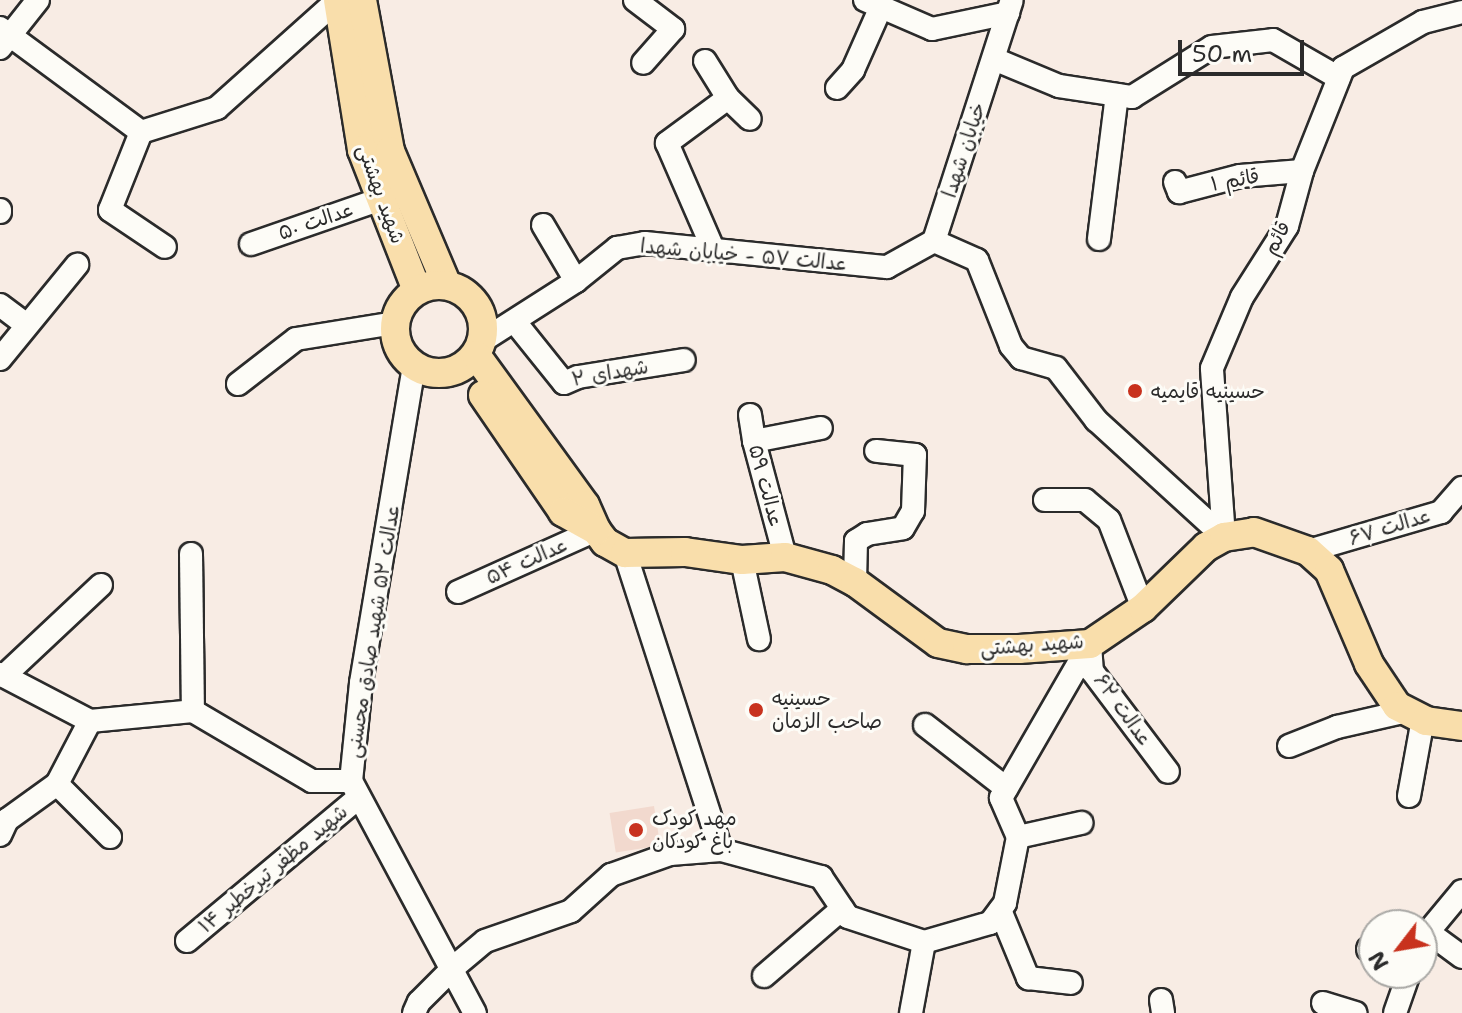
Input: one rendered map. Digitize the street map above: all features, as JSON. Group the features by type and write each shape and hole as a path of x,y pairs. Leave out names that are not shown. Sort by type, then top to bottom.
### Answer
{"main road":[{"name":"شهید بهشتی","path":"338,0 362,150 417,290"},
{"name":"شهید بهشتی","path":"362,0 390,151 447,285"},
{"path":"447,285 473,300 483,327 473,354 447,373 429,373 414,366 398,347 395,323 399,310 417,290 447,285"},
{"path":"473,354 563,512 596,530 605,542 625,553"},
{"path":"1224,537 1254,532 1308,551 1329,570 1342,594 1369,664 1397,706 1415,715 1462,726"},
{"name":"شهید بهشتی","path":"625,553 685,552 742,560 785,557 832,570 855,582 938,643 967,649 1090,644 1143,608 1206,547 1224,537"}],"street":[{"path":"38,0 3,37 141,132"},
{"path":"141,132 217,108 338,0"},
{"path":"635,0 673,29 643,63"},
{"path":"837,88 853,70 872,4 932,29 1010,6"},
{"name":"خیابان شهدا","path":"934,241 1010,6"},
{"name":"قائم","path":"1224,537 1212,368 1242,297 1287,226 1302,171 1343,68 1423,22 1462,12"},
{"path":"994,59 1059,86 1132,97 1212,47 1273,40 1339,78"},
{"path":"705,61 728,98 750,119"},
{"path":"1099,239 1117,95"},
{"path":"713,249 667,143 728,98"},
{"path":"141,132 110,210 165,247"},
{"name":"قائم ۱","path":"1175,182 1179,192 1240,176 1302,171"},
{"name":"عدالت ۵۰","path":"251,244 381,199"},
{"path":"543,225 576,281"},
{"path":"934,241 977,260 1011,346 1021,358 1056,368 1096,420 1224,537"},
{"name":"عدالت ۵۷ - خیابان شهدا","path":"473,354 617,248 645,243 887,267 934,241"},
{"path":"0,359 25,324 77,265"},
{"path":"0,305 25,324"},
{"name":"شهدای ۲","path":"515,322 564,383 578,377 684,360"},
{"path":"238,384 296,339 395,323"},
{"name":"عدالت ۵۲ شهید صادق محسنی","path":"355,789 361,683 414,366"},
{"name":"عدالت ۵۹","path":"750,415 785,557"},
{"path":"754,441 821,428"},
{"path":"855,582 856,541 867,534 903,528 913,511 915,455 876,451"},
{"name":"عدالت ۶۷","path":"1308,551 1441,512 1462,488"},
{"path":"1045,500 1085,500 1109,520 1143,608"},
{"name":"عدالت ۵۴","path":"458,592 596,530"},
{"path":"625,553 721,850"},
{"path":"191,554 193,711"},
{"path":"742,560 759,639"},
{"path":"101,585 2,675 90,721 193,711 312,781 355,789 454,967 475,1013"},
{"path":"414,1013 419,1002 485,941 571,911 611,875 670,854 721,850 821,877 848,917 924,942 990,923 1005,903 1018,837 1001,798 1090,644"},
{"name":"عدالت ۶۲","path":"1090,644 1092,671 1168,772"},
{"path":"1289,746 1337,727 1415,715 1409,796"},
{"path":"0,835 7,820 57,784 90,721"},
{"path":"925,725 1006,788"},
{"path":"57,784 110,837"},
{"name":"شهید مظفر تیرخطیر ۱۴","path":"187,941 355,789"},
{"path":"1018,837 1081,823"},
{"path":"1438,921 1462,891"},
{"path":"764,976 842,909"},
{"path":"1000,910 1028,978 1071,983"},
{"path":"911,1013 924,942"},
{"path":"1438,945 1462,957"},
{"path":"1395,1013 1403,989"},
{"path":"1323,1003 1356,1013"}],"shaded area":[{"name":"مهد کودک باغ کودکان","path":"654,806 660,846 616,853 610,813"}],"place":[{"name":"حسینیه قایمیه","path":"1135,391"},
{"name":"حسینیه صاحب الزمان","path":"756,710"},
{"name":"مهد کودک باغ کودکان","path":"636,830"}]}
